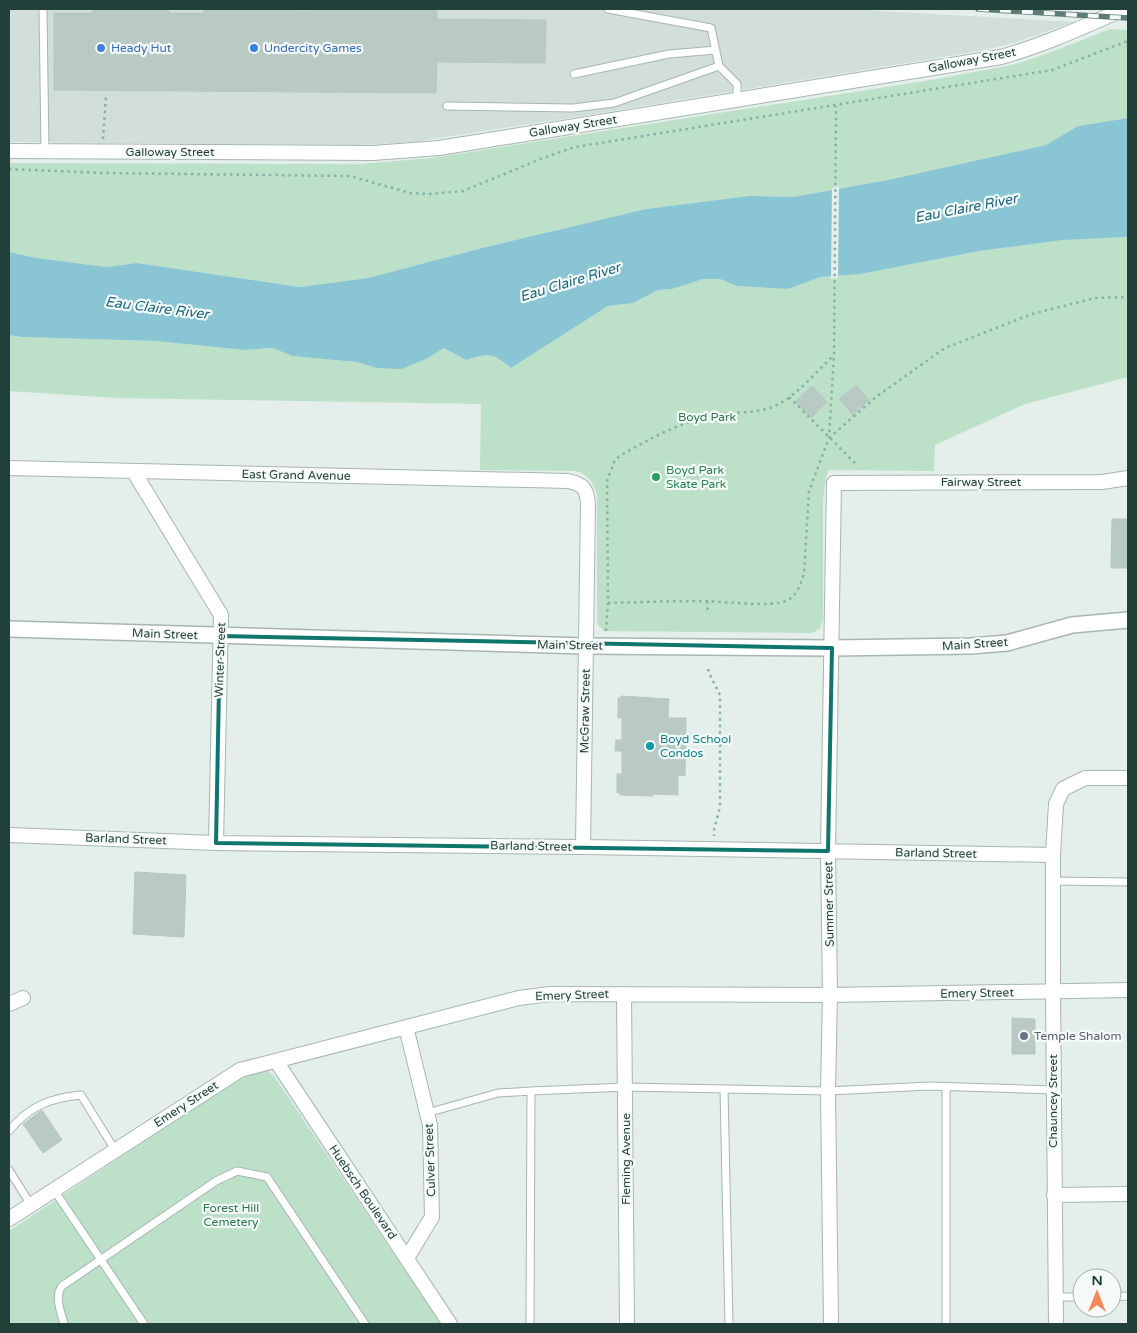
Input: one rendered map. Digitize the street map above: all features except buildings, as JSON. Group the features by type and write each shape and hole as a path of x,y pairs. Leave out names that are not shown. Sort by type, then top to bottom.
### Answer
{"street":[{"name":"Galloway Street","path":"9,151 373,154 439,148 1000,57 1077,31 1124,9"},
{"name":"East Grand Avenue","path":"9,468 568,481 583,486"},
{"name":"Winter Street","path":"134,472 221,615 216,843"},
{"name":"Fairway Street","path":"834,483 1102,482 1128,478"},
{"name":"Summer Street","path":"832,1324 828,1091 830,995 828,851 834,483"},
{"name":"McGraw Street","path":"583,486 586,491 588,504 583,847"},
{"name":"Main Street","path":"9,629 586,646 832,648 971,646 1008,643 1072,625 1128,620"},
{"name":"Chauncey Street","path":"1056,1324 1053,1090 1053,855 1056,804 1063,789 1085,778 1128,778"},
{"name":"Barland Street","path":"9,834 216,843 1053,855"},
{"name":"Emery Street","path":"9,1219 240,1070 519,998 550,994 830,995 1128,990"},
{"name":"Fleming Avenue","path":"624,994 627,1324"},
{"path":"9,1004 23,998"},
{"name":"Culver Street","path":"406,1027 430,1125 432,1217 407,1258"},
{"name":"Huebsch Boulevard","path":"276,1061 450,1324"},
{"path":"1054,1195 1128,1194"}],"lane":[{"path":"43,9 45,151"},
{"path":"608,9 711,28 719,66 737,84 737,100"},
{"path":"574,74 669,54 716,50"},
{"path":"447,106 573,108 614,103 719,66"},
{"path":"1053,880 1128,882"},
{"path":"427,1113 498,1094 626,1087 828,1091 946,1087 1053,1090"},
{"path":"946,1087 946,1324"},
{"path":"724,1089 728,1324"},
{"path":"530,1324 531,1091"},
{"path":"9,1130 26,1113 51,1100 81,1095 115,1150"},
{"path":"9,1170 31,1205"},
{"path":"64,1324 59,1301 59,1290 62,1286 223,1178 237,1171 267,1177 365,1324"},
{"path":"54,1190 144,1324"},
{"path":"1055,1297 1072,1297"}],"path":[{"path":"103,173 103,115 106,95"},
{"path":"608,603 707,601 775,603 788,600 797,592 804,573 809,492 829,438 834,353 836,106"},
{"path":"829,438 876,397 944,348 1032,314 1095,298 1128,297"},
{"path":"606,632 608,603 607,481 615,460 629,450 683,424 706,416 762,411 778,405 789,397 834,353"},
{"path":"789,397 855,463"},
{"path":"707,601 708,614"},
{"path":"708,669 720,695 720,808 714,830 714,849"}],"highlighted area":[{"path":"220,636 832,648 828,851 216,843"}],"shaded area":[{"path":"9,9 842,9 1074,22 1017,42 980,51 413,142 357,145 9,142"}],"green space":[{"path":"1110,29 1128,30 1128,118 1078,126 1046,145 888,180 793,197 749,196 646,209 482,248 368,278 300,287 137,263 106,267 37,258 9,252 9,163 360,164 432,158 931,80 1012,65"},
{"name":"Boyd Park","path":"1128,237 1128,377 1025,404 935,445 934,471 829,470 823,500 823,619 820,629 812,633 604,631 598,625 597,620 597,495 592,483 584,474 576,471 480,470 481,404 116,398 9,391 9,335 21,337 156,341 244,350 273,348 292,356 356,362 377,368 428,358 444,348 466,360 490,355 511,368 608,306 633,303 658,290 672,289 703,279 720,279 737,286 788,289 821,277 861,274 979,251 1063,240"},
{"name":"Forest Hill Cemetery","path":"266,1070 274,1076 441,1324 9,1324 9,1231 242,1076"}],"water":[{"name":"Eau Claire River","path":"1128,118 1128,237 1063,240 979,251 861,274 821,277 788,289 737,286 720,279 703,279 672,289 658,290 633,303 608,306 511,368 490,355 466,360 444,348 428,358 401,369 377,368 356,362 292,356 273,348 244,350 156,341 21,337 9,335 9,252 37,258 106,267 137,263 300,287 368,278 482,248 646,209 749,196 793,197 888,180 1046,145 1078,126"}],"pier":[{"path":"839,186 838,278 831,279 832,188"}],"railway":[{"path":"978,9 1128,18"}],"place":[{"name":"Heady Hut","path":"101,48"},
{"name":"Undercity Games","path":"254,48"},
{"name":"Boyd Park Skate Park","path":"656,477"},
{"name":"Boyd School Condos","path":"650,746"},
{"name":"Temple Shalom","path":"1024,1036"}]}
